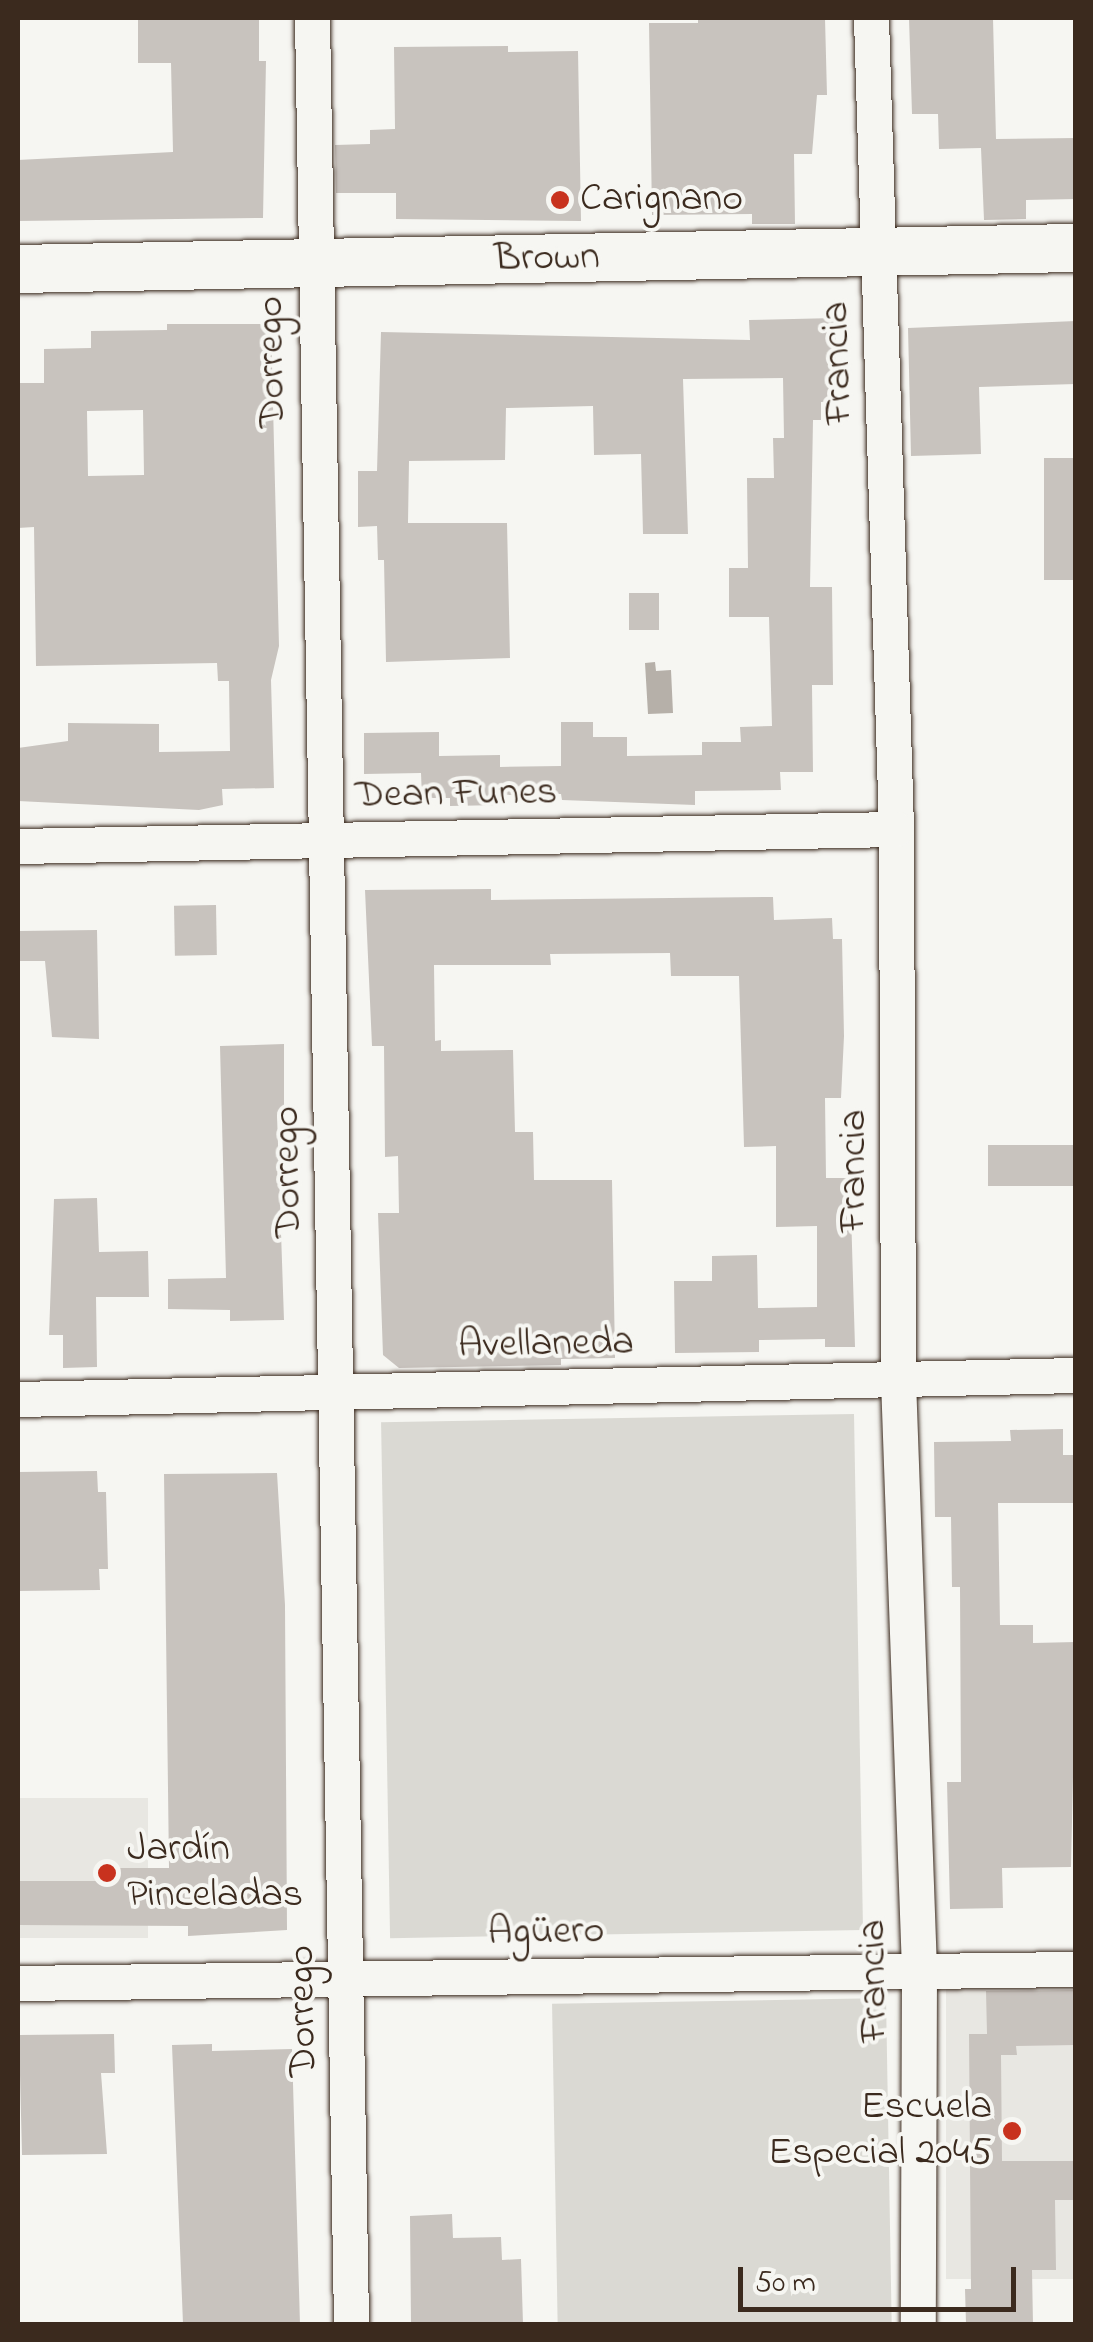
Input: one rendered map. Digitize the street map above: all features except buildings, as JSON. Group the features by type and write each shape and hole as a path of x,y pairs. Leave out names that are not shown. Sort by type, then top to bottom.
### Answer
{"street":[{"name":"Dorrego","path":"312,18 351,2324"},
{"name":"Francia","path":"871,18 896,829 898,1380 918,1970 918,2324"},
{"name":"Brown","path":"18,268 1076,248"},
{"name":"Dean Funes","path":"18,846 896,829"},
{"name":"Avellaneda","path":"18,1398 1076,1375"},
{"name":"Agüero","path":"18,1983 1076,1969"}],"shaded area":[{"path":"655,662 656,671 671,670 673,713 648,714 645,663"},
{"path":"854,1414 863,1930 390,1938 381,1422"},
{"name":"Jardín Pinceladas","path":"18,1798 148,1798 148,1938 18,1938"},
{"name":"Escuela Especial 2045","path":"946,1981 1075,1981 1075,2279 946,2279"},
{"path":"886,1998 892,2324 558,2324 552,2004"}],"place":[{"name":"Carignano","path":"560,200"},
{"name":"Jardín Pinceladas","path":"107,1873"},
{"name":"Escuela Especial 2045","path":"1012,2131"}]}
